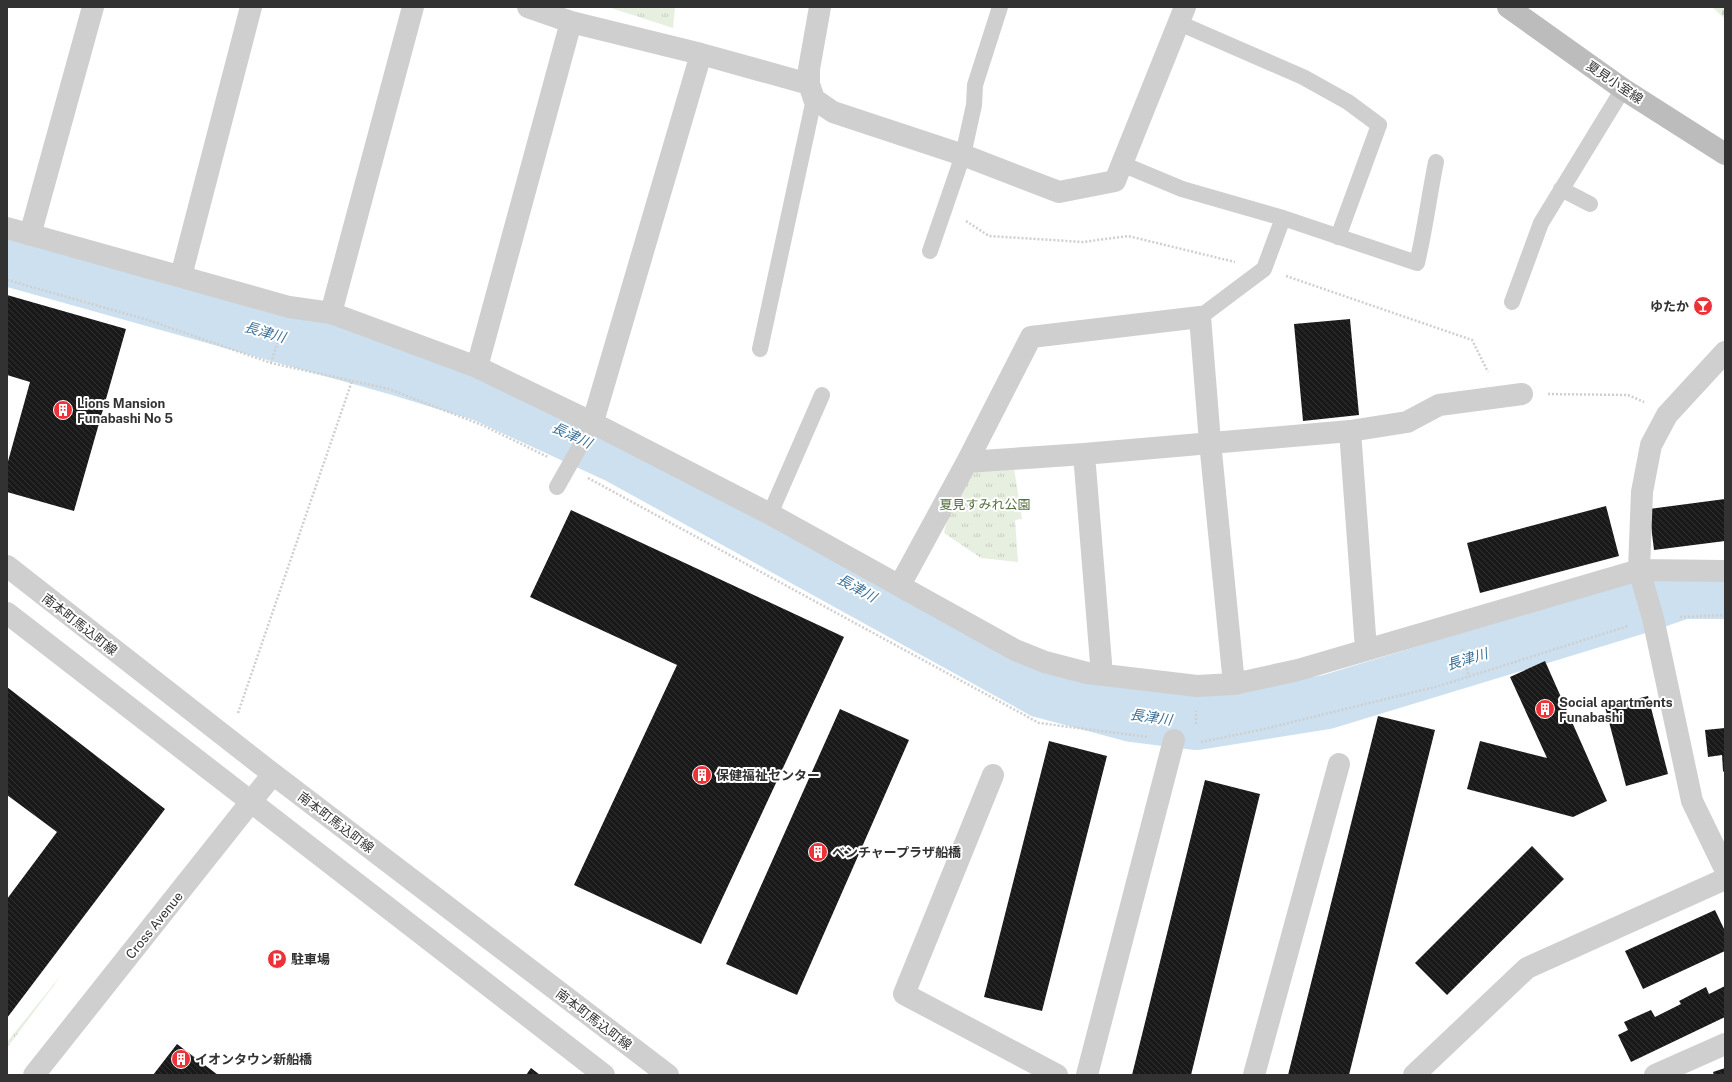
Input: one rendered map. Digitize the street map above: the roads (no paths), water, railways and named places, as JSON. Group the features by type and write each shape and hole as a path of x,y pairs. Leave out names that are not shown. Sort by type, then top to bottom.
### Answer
{"main road":[{"name":"夏見小室線","path":"1508,7 1623,89 1725,154"}],"street":[{"path":"30,235 93,7"},
{"path":"180,276 251,7"},
{"path":"331,314 413,7"},
{"path":"528,7 570,22 701,54 812,91 834,112 963,155 1059,192 1115,181 1182,15"},
{"path":"812,91 809,69 820,7"},
{"path":"477,367 570,22"},
{"path":"593,424 701,54"},
{"path":"7,228 289,307 331,314 477,367 770,514 1015,650 1044,662 1087,673 1196,686 1234,684 1298,670 1366,649 1641,577 1725,571"},
{"path":"900,585 967,462 1031,337 1200,317 1210,442 1234,684"},
{"path":"1725,352 1667,415 1651,445 1642,492 1641,577 1653,617 1692,801 1725,869"},
{"path":"967,462 1084,454 1350,431 1407,422 1440,405 1522,394"},
{"path":"1350,431 1366,649"},
{"path":"1084,454 1102,675"},
{"name":"南本町馬込町線","path":"7,566 273,774 668,1075"},
{"path":"7,613 604,1075"},
{"path":"1087,1075 1174,740"},
{"path":"1254,1075 1339,764"},
{"name":"Cross Avenue","path":"34,1075 273,774"},
{"path":"993,775 904,994 1057,1075"},
{"path":"1414,1075 1526,968 1725,879"},
{"path":"1656,1075 1725,1044"}],"lane":[{"path":"930,251 963,155 974,105 975,85 1000,7"},
{"path":"1182,15 1303,77 1348,102 1379,125 1338,237"},
{"path":"1512,302 1541,223 1623,89"},
{"path":"760,349 812,91"},
{"path":"1122,164 1182,189 1283,218 1416,263 1424,231 1427,206 1436,162"},
{"path":"1561,189 1590,204"},
{"path":"1200,317 1264,269 1283,218"},
{"path":"770,514 822,395"},
{"path":"557,487 593,424"}],"waterway":[{"name":"長津川","path":"7,259 396,368 484,395 619,457 1042,691 1132,715 1196,723 1327,702 1642,606 1683,592 1725,592"}],"place":[{"name":"ゆたか","path":"1703,306"},
{"name":"Lions Mansion Funabashi No 5","path":"63,410"},
{"name":"Social apartments Funabashi","path":"1545,709"},
{"name":"保健福祉センター","path":"702,775"},
{"name":"ベンチャープラザ船橋","path":"818,852"},
{"name":"駐車場","path":"277,959"},
{"name":"イオンタウン新船橋","path":"181,1059"}],"park label":[{"name":"夏見すみれ公園","path":"985,504"}]}
